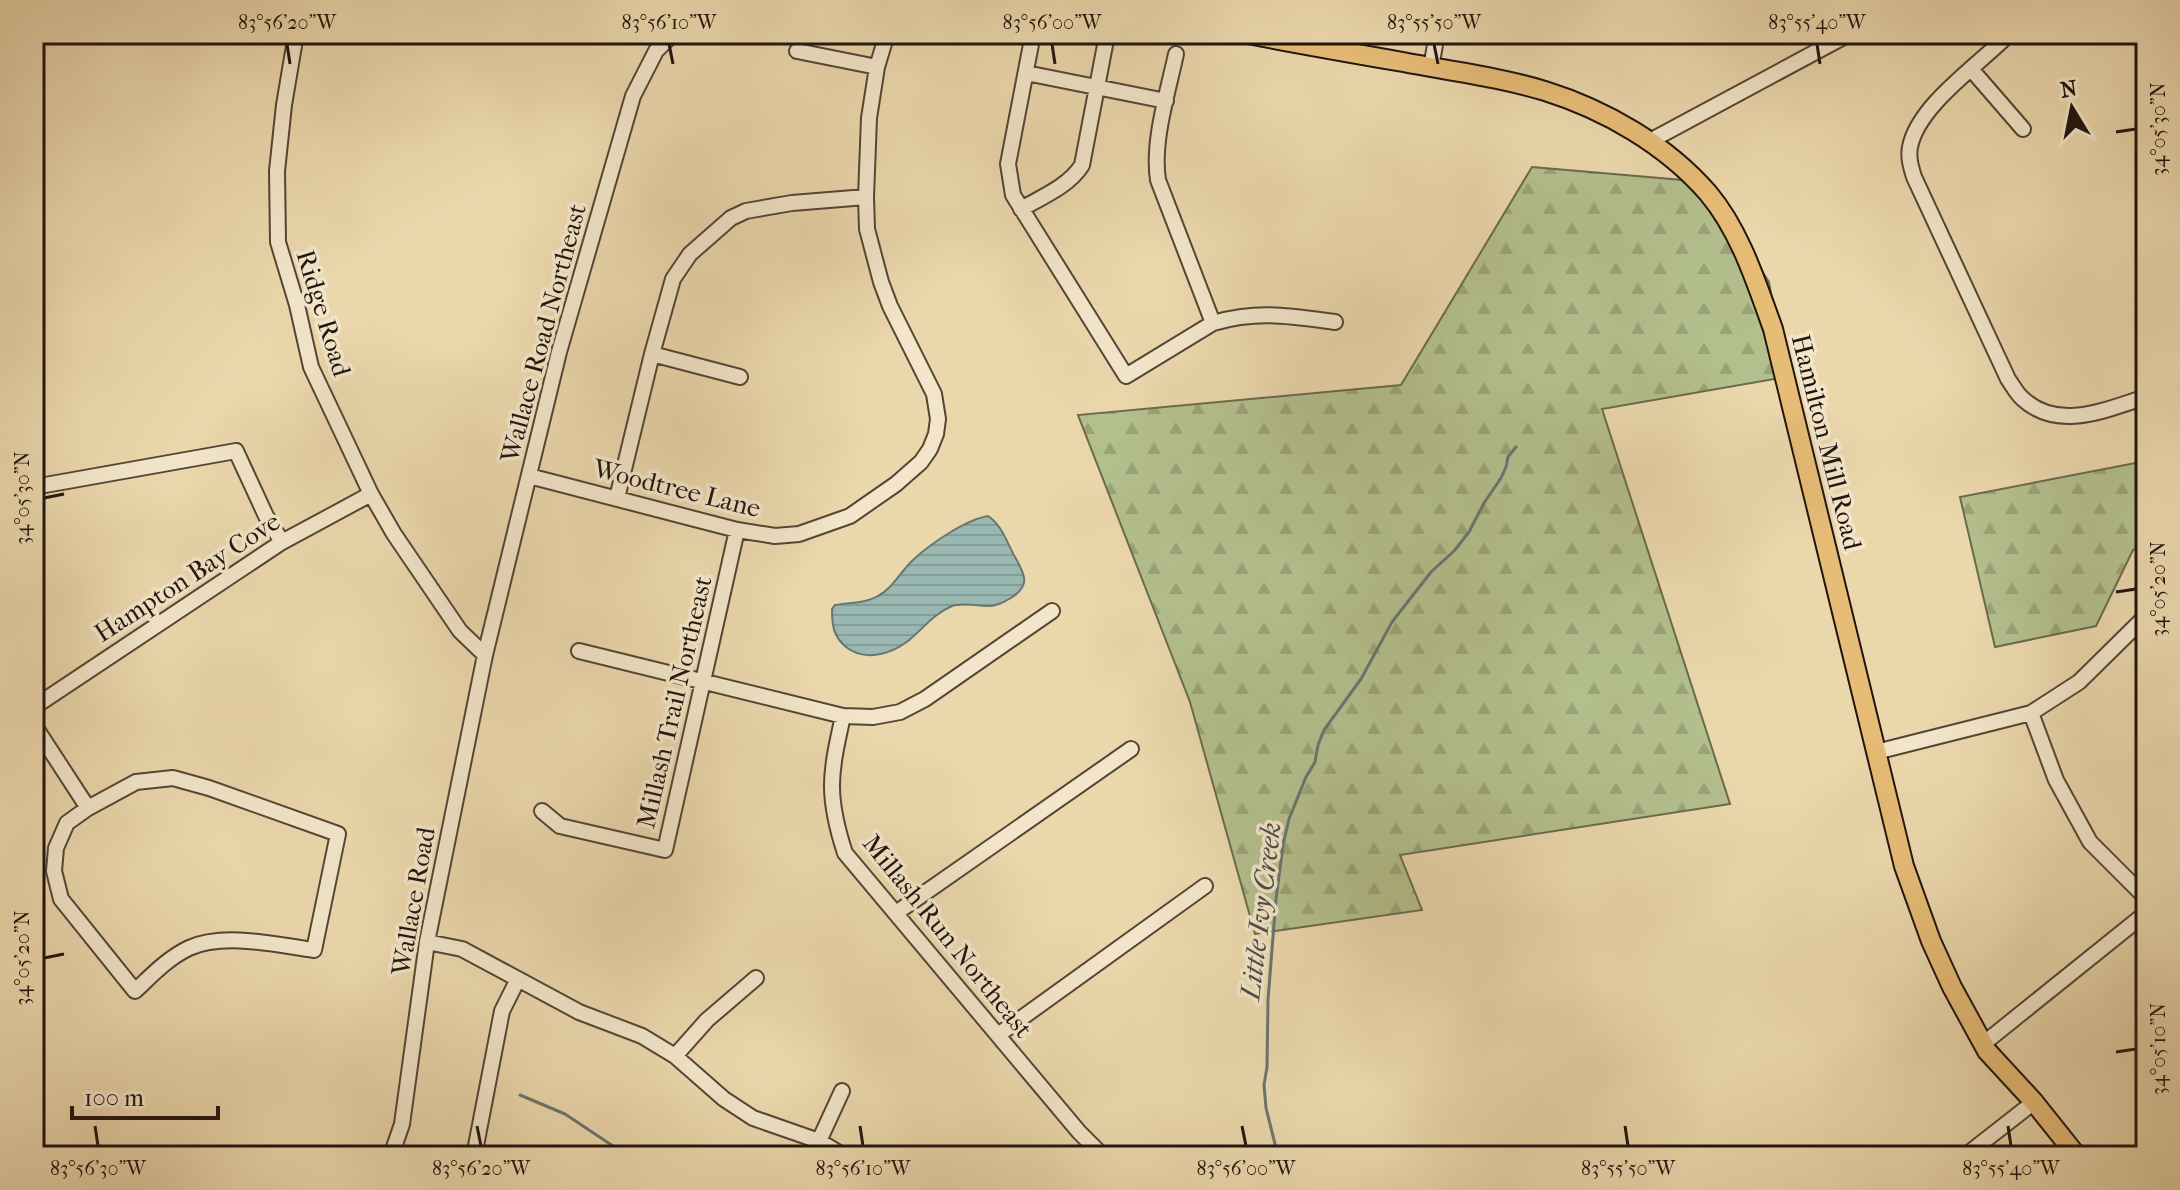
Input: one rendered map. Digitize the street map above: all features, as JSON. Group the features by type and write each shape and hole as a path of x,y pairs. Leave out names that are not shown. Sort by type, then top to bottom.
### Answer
{"main road":[{"name":"Hamilton Mill Road","path":"1248,34 1490,78 1545,91 1597,111 1650,141 1709,194 1750,265 1773,329 1904,866 1931,941 1987,1051 2034,1102 2077,1156"}],"street":[{"name":"Ridge Road","path":"296,34 277,171 278,242 311,367 371,494 394,534 460,631 485,655"},
{"name":"Wallace Road Northeast","path":"485,655 559,352 633,96 656,51 673,34"},
{"name":"Woodtree Lane","path":"529,476 737,530 775,536 799,534 850,516 921,462 936,434 938,419 934,394 890,306 867,229 869,118 877,67 887,34"},
{"path":"1033,34 1008,164 1013,195 1126,376 1213,323 1261,314 1335,322"},
{"path":"1431,67 1437,34"},
{"path":"1650,141 1849,34"},
{"path":"2009,34 1928,111 1910,146 1909,162 1914,177 2008,379 2021,398 2046,413 2085,416 2146,397"},
{"path":"1021,209 1068,180 1082,165 1106,40"},
{"path":"797,51 877,67"},
{"path":"1176,54 1155,166 1213,323"},
{"path":"1971,69 2023,129"},
{"path":"1026,73 1166,101"},
{"path":"617,498 673,279 690,254 731,218 746,211 866,197"},
{"path":"652,354 740,377"},
{"path":"34,487 236,451 266,516 282,542"},
{"name":"Hampton Bay Cove","path":"34,707 282,542 371,494"},
{"name":"Millash Trail Northeast","path":"542,811 560,826 665,850 737,530"},
{"path":"579,651 843,716 873,717 900,712 925,699 1052,611"},
{"path":"1876,752 2031,713 2079,682 2146,616"},
{"name":"Wallace Road","path":"391,1156 402,1124 427,942 485,655"},
{"path":"2031,713 2056,780 2090,842 2146,898"},
{"name":"Millash Run Northeast","path":"843,716 832,765 831,794 835,822 845,853 1079,1132 1103,1156"},
{"path":"34,725 88,808"},
{"path":"896,913 1131,749"},
{"path":"173,778 338,834 314,950 230,939 191,947 160,967 135,991 61,899 54,871 56,848 67,823 88,808 136,782 173,778"},
{"path":"998,1035 1205,886"},
{"path":"1983,1044 2146,913"},
{"path":"427,942 462,949 579,1012 642,1036 675,1056 724,1099 753,1118 819,1141 844,1156"},
{"path":"675,1056 707,1020 756,978"},
{"path":"474,1156 502,1011 518,979"},
{"path":"819,1141 842,1091"},
{"path":"1965,1156 2034,1102"}],"green space":[{"path":"1532,167 1706,182 1769,282 1786,377 1602,409 1730,804 1400,855 1422,910 1255,934 1190,702 1078,415 1401,385"},
{"path":"2146,461 2146,545 2133,550 2096,626 1995,647 1960,497"}],"water":[{"path":"988,516 1001,529 1021,569 1024,584 1017,593 994,605 961,604 945,609 908,641 886,653 861,654 842,643 833,625 832,609 835,605 873,599 888,589 909,564 929,547 959,527"}],"waterway":[{"name":"Little Ivy Creek","path":"1278,1156 1266,1108 1264,1085 1276,899 1289,819 1315,762 1324,730 1361,679 1392,622 1431,572 1469,532 1516,447"},
{"path":"520,1095 565,1114 628,1156"}]}
